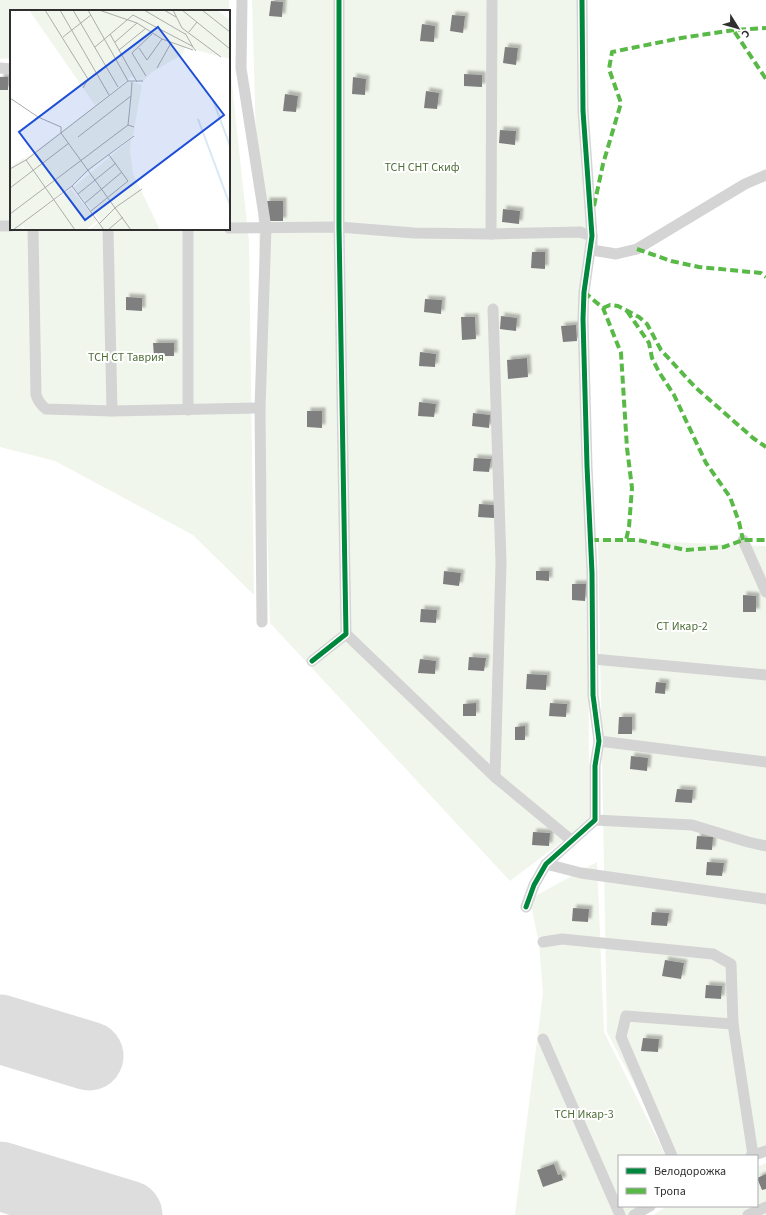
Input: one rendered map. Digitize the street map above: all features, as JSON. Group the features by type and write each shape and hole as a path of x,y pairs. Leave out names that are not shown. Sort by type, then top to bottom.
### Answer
{"street":[{"path":"242,0 241,68 266,228 260,408 262,622"},
{"path":"339,0 339,227 346,634 495,777 571,840"},
{"path":"491,234 492,0"},
{"path":"582,0 583,111 592,250 616,254 637,249 745,184 766,175"},
{"path":"0,68 10,69"},
{"path":"230,68 241,68"},
{"path":"230,228 339,227 414,233 491,234 580,232 592,236"},
{"path":"33,230 36,394 41,405 46,409 112,411 260,408"},
{"path":"108,230 112,411"},
{"path":"188,230 188,410"},
{"path":"592,236 584,292 583,320 592,573 593,695 599,741 595,766 595,820"},
{"path":"493,309 501,563 495,777"},
{"path":"743,540 766,592"},
{"path":"312,661 346,634"},
{"path":"593,659 766,675"},
{"path":"599,741 766,762"},
{"path":"526,907 534,885 546,864 595,820 692,825 766,846"},
{"path":"546,864 581,873 766,900"},
{"path":"543,942 562,938 713,954 731,964 733,1024 752,1155"},
{"path":"672,1155 621,1037 626,1016 733,1024"},
{"path":"544,1038 620,1215"},
{"path":"755,1155 766,1151"},
{"path":"634,1215 648,1207"},
{"path":"748,1215 766,1207"}],"green space":[{"path":"0,0 229,0 229,10 10,10 10,58 0,59"},
{"name":"ТСН СНТ Скиф","path":"252,0 587,0 589,821 510,881 270,623"},
{"name":"ТСН СТ Таврия","path":"231,75 249,242 254,595 193,535 55,461 0,447 0,76 10,76 10,230 230,230"},
{"name":"СТ Икар-2","path":"598,539 766,546 766,1155 671,1155 607,1032"},
{"name":"ТСН Икар-3","path":"597,862 604,1032 666,1155 618,1155 618,1207 657,1207 645,1215 515,1215 543,993 539,944 530,899"},
{"path":"766,1163 766,1215 653,1215 665,1207 758,1207 758,1167"}],"building":[{"path":"271,1 283,2 282,17 269,16"},
{"path":"452,15 465,16 463,33 450,31"},
{"path":"422,24 435,26 434,42 420,41"},
{"path":"505,47 518,48 516,65 503,63"},
{"path":"464,74 482,75 482,87 464,86"},
{"path":"0,77 8,77 8,90 0,90"},
{"path":"353,77 366,79 365,95 352,94"},
{"path":"426,91 439,93 437,109 424,108"},
{"path":"285,94 298,96 296,112 283,111"},
{"path":"500,130 516,131 515,145 499,143"},
{"path":"266,201 283,201 283,221 266,221"},
{"path":"503,209 520,211 519,224 502,222"},
{"path":"532,252 545,252 545,269 531,268"},
{"path":"126,297 142,298 142,311 126,310"},
{"path":"425,299 442,300 441,314 424,312"},
{"path":"501,316 517,318 516,331 500,329"},
{"path":"461,317 475,317 476,339 462,340"},
{"path":"576,325 577,341 563,342 561,326"},
{"path":"153,343 174,343 174,356 154,356"},
{"path":"420,352 436,354 435,367 419,366"},
{"path":"527,358 528,377 508,379 507,360"},
{"path":"419,402 436,404 434,417 418,416"},
{"path":"307,411 322,411 322,428 307,427"},
{"path":"473,413 490,415 489,428 472,426"},
{"path":"474,458 491,459 489,472 473,471"},
{"path":"479,504 495,505 494,518 478,517"},
{"path":"444,571 461,573 459,586 443,584"},
{"path":"536,571 549,571 549,581 536,580"},
{"path":"572,584 586,584 585,601 572,600"},
{"path":"743,595 756,596 756,612 743,612"},
{"path":"421,609 437,610 436,623 420,622"},
{"path":"469,657 486,658 484,671 468,670"},
{"path":"420,659 436,661 435,674 418,673"},
{"path":"527,674 547,675 546,690 526,689"},
{"path":"656,682 666,683 665,694 655,693"},
{"path":"476,703 476,716 463,716 463,704"},
{"path":"550,703 567,704 566,717 549,716"},
{"path":"619,717 632,717 632,734 618,734"},
{"path":"525,726 525,740 515,740 515,727"},
{"path":"631,756 648,758 647,771 630,769"},
{"path":"677,789 693,790 692,803 675,802"},
{"path":"533,832 550,833 549,846 532,845"},
{"path":"697,836 713,837 712,850 696,849"},
{"path":"707,862 724,863 722,876 706,875"},
{"path":"573,908 589,909 588,922 572,921"},
{"path":"652,912 669,913 667,926 651,925"},
{"path":"665,960 684,963 681,979 662,976"},
{"path":"706,985 722,986 721,999 705,998"},
{"path":"643,1038 659,1039 658,1052 641,1051"},
{"path":"554,1164 558,1175 561,1174 563,1180 543,1187 537,1170"},
{"path":"766,1174 766,1189 762,1190 758,1178"}],"runway":[{"path":"0,1029 89,1056"},
{"path":"0,1176 128,1215"}],"marked path":[{"path":"728,22 766,79"},
{"path":"594,206 603,164 621,103 609,69 612,52 681,38 734,30 766,28"},
{"path":"637,249 671,261 699,267 761,273 766,277"},
{"path":"584,292 603,308 621,353 627,448 632,488 629,527 626,540"},
{"path":"603,308 610,305 618,306 639,317 647,324 661,350 695,387 753,438 766,447"},
{"path":"627,311 649,343 652,358 674,395 706,463 730,497 739,522 743,540"},
{"path":"591,540 638,540 686,550 724,547 743,540 766,540"}],"cycle path":[{"path":"312,661 346,634 339,227 339,0"},
{"path":"526,907 534,885 546,864 595,820 595,766 599,741 593,695 592,573 587,466 583,319 584,292 592,236 583,111 582,0"}]}
